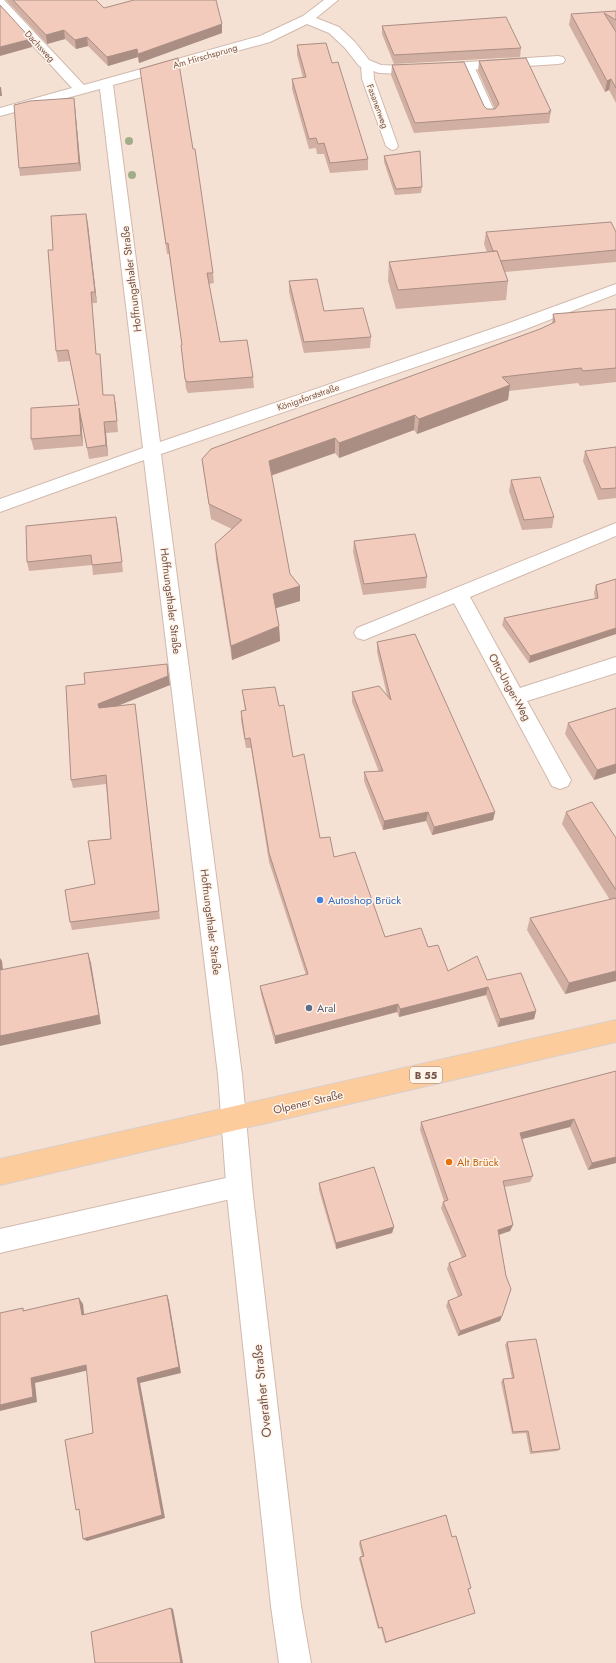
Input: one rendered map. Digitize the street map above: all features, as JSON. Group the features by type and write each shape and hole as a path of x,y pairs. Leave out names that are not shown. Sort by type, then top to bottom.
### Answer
{"main road":[{"name":"Olpener Straße","path":"0,1172 616,1031"}],"street":[{"name":"Am Hirschsprung","path":"0,112 265,38 307,19 332,0"},
{"name":"Dachsweg","path":"0,3 81,90"},
{"path":"307,19 334,30 367,64"},
{"name":"Fasanenweg","path":"367,64 379,69 398,70 558,60"},
{"name":"Hoffnungsthaler Straße","path":"106,82 235,1118"},
{"name":"Königsforststraße","path":"0,506 152,451 515,327 616,289"},
{"path":"364,633 616,529"},
{"name":"Otto-Unger-Weg","path":"459,594 560,780"},
{"path":"515,697 616,665"},
{"name":"Overather Straße","path":"235,1118 236,1159 286,1606 295,1663"}],"lane":[{"name":"Fasanenweg","path":"367,64 368,79 392,146"},
{"path":"468,66 490,115"},
{"path":"0,1241 239,1186"}],"shaded area":[{"path":"0,0 616,0 616,1663 0,1663"}],"building":[{"path":"13,0 96,0 104,8 134,0 216,0 222,24 138,54 137,49 107,57 87,37 75,40 64,30 46,35"},
{"path":"0,5 31,39 0,47"},
{"path":"616,11 616,20 604,13 616,32 616,88 611,79 607,81 571,14"},
{"path":"506,17 521,48 394,55 382,26"},
{"path":"326,43 332,63 338,62 368,159 330,163 324,143 318,144 316,138 309,139 292,79 306,77 297,45"},
{"path":"178,58 193,149 195,149 213,273 207,273 220,342 247,340 253,377 187,382 185,379 182,345 168,243 166,244 140,69"},
{"path":"526,58 551,111 549,111 550,113 415,123 392,65 464,62 484,106 487,109 495,109 499,104 479,61"},
{"path":"74,98 79,163 19,168 14,105 30,101"},
{"path":"420,151 422,187 396,189 384,156"},
{"path":"86,214 95,292 91,292 96,354 100,354 103,395 114,395 117,421 104,422 106,445 87,448 79,408 81,435 31,439 31,408 79,405 68,350 56,351 48,250 53,250 51,216"},
{"path":"611,222 616,232 616,250 500,261 497,251 493,251 486,232"},
{"path":"497,251 508,281 398,290 389,262"},
{"path":"317,279 324,311 363,308 371,337 304,342 289,281"},
{"path":"616,309 616,368 583,371 581,368 502,377 510,385 419,419 415,415 339,443 335,438 269,461 290,574 300,586 273,594 279,626 231,646 215,544 242,520 209,504 202,459 211,449 540,329 555,322 553,314"},
{"path":"616,447 616,488 601,489 585,451"},
{"path":"540,477 554,517 524,520 511,480"},
{"path":"116,517 122,562 92,565 91,555 27,562 26,526"},
{"path":"415,534 427,577 364,584 354,541"},
{"path":"616,579 616,628 530,656 504,618 598,598 596,585"},
{"path":"415,634 495,812 434,827 428,812 384,821 364,772 383,771 352,692 379,686 391,700 377,642"},
{"path":"167,664 168,676 98,704 99,708 135,704 159,911 70,922 65,890 95,884 88,841 111,839 106,775 71,780 66,686 85,684 84,673"},
{"path":"275,687 279,706 284,705 293,757 304,754 320,838 330,837 334,857 355,852 385,937 421,928 428,947 438,945 448,971 477,956 487,980 521,973 536,1011 500,1019 488,987 400,1009 398,1004 275,1036 260,986 308,974 269,853 250,738 245,739 241,711 246,710 242,690"},
{"path":"616,708 616,764 597,770 568,723"},
{"path":"592,802 616,838 616,890 566,812"},
{"path":"616,898 616,971 569,983 530,918"},
{"path":"88,953 99,1015 0,1036 0,970"},
{"path":"616,1071 616,1157 592,1163 574,1119 520,1133 533,1176 503,1181 513,1225 498,1230 506,1276 511,1289 502,1316 460,1331 448,1301 462,1295 449,1263 466,1256 443,1202 448,1200 421,1122"},
{"path":"374,1167 394,1227 336,1243 319,1183"},
{"path":"167,1295 179,1367 137,1378 162,1515 83,1539 79,1509 76,1510 65,1440 93,1433 86,1365 31,1378 33,1397 0,1405 0,1313 23,1308 23,1311 79,1298 82,1315"},
{"path":"536,1339 560,1449 532,1452 528,1431 513,1432 503,1379 514,1378 507,1342"},
{"path":"446,1515 452,1537 456,1536 471,1588 468,1589 475,1613 386,1642 382,1627 379,1628 360,1557 364,1556 360,1541"},
{"path":"171,1608 181,1663 95,1663 91,1632"}],"place":[{"name":"Autoshop Brück","path":"320,900"},
{"name":"Aral","path":"309,1008"},
{"name":"Alt Brück","path":"449,1162"}]}
